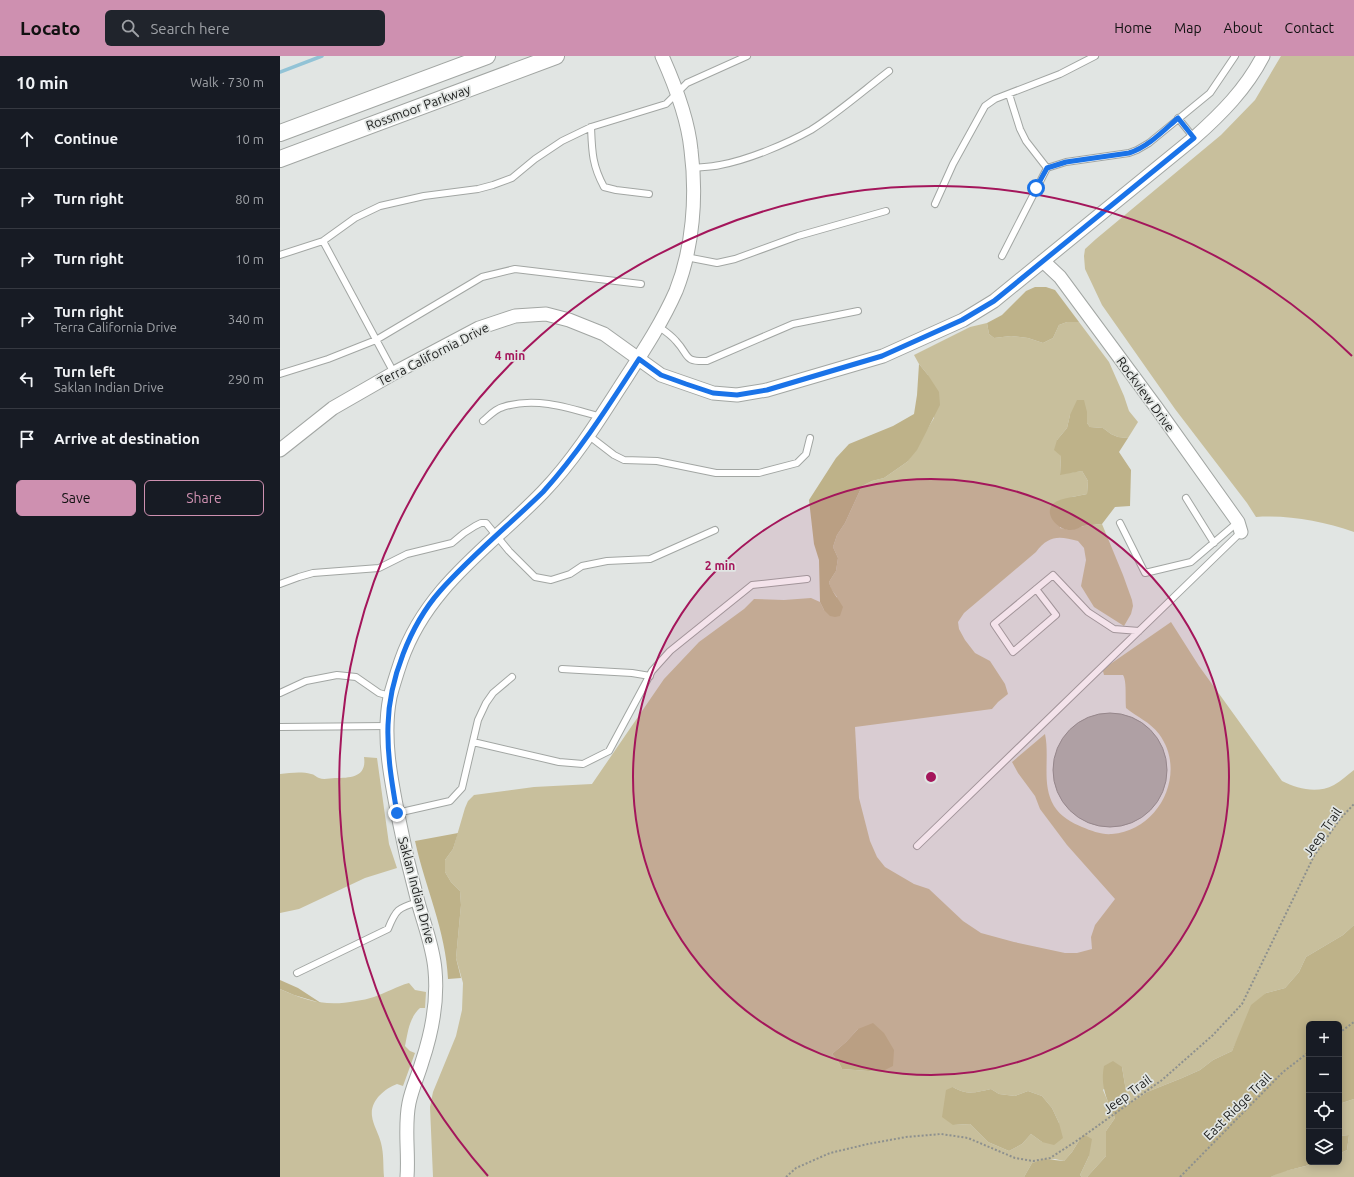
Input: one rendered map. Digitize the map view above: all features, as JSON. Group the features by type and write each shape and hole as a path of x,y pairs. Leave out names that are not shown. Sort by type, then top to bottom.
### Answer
{"street":[{"name":"Rossmoor Parkway","path":"280,133 487,56"},
{"name":"Rossmoor Parkway","path":"280,159 556,56"},
{"name":"Saklan Indian Drive","path":"407,1177 408,1164 406,1124 408,1107 411,1091 433,1027 436,998 436,972 432,949 418,902 397,813 391,780 388,726 390,696 412,635 422,616 440,592 543,492 571,458 601,418 639,359 659,327 677,289 686,257 691,228 693,203 691,149 683,112 662,56"},
{"name":"Terra California Drive","path":"280,450 333,408 394,373 479,328 515,316 546,314 569,320 604,334 661,375 713,393 737,395 767,390 882,356 962,320 994,301 1194,138 1223,112 1245,84 1263,56"},
{"name":"Rockview Drive","path":"1043,261 1060,277 1156,407 1239,527"}],"lane":[{"path":"280,255 323,241 355,218 380,206 424,196 478,189 512,178 562,141 591,127 666,104 687,83 748,56"},
{"path":"935,204 957,158 985,106 995,99 1060,74 1094,56"},
{"path":"1002,256 1047,168 1066,162 1129,153 1149,143 1210,93 1235,56"},
{"path":"692,168 720,165 740,160 765,151 804,133 834,114 888,71"},
{"path":"1009,94 1020,129 1026,141 1047,168"},
{"path":"1178,118 1194,138"},
{"path":"591,127 593,158 597,174 604,187 648,194"},
{"path":"686,257 717,263 735,259 798,236 886,211"},
{"path":"323,241 394,373"},
{"path":"280,374 328,359 376,340 482,277 514,268 641,284"},
{"path":"659,327 675,339 689,358 694,362 707,362 793,324 858,311"},
{"path":"483,422 492,413 502,407 523,403 562,406 601,418"},
{"path":"588,435 614,455 624,460 657,461 716,473 759,473 796,463 806,454 810,438"},
{"path":"1186,498 1214,543"},
{"path":"1120,522 1145,573 1191,562 1214,543 1239,527"},
{"path":"280,584 299,576 314,573 379,568 407,554 452,543 464,532 481,523 486,523 509,551 535,577 551,580 570,574 582,566 607,561 650,559 715,530"},
{"path":"917,846 1139,631 1239,527"},
{"path":"1036,589 1056,616 1012,652 994,624 1036,589 1053,575 1088,612 1114,629 1139,631"},
{"path":"473,742 559,762 583,764 609,751 652,671 670,652 752,585 807,580"},
{"path":"562,669 632,673 650,676"},
{"path":"280,693 306,681 337,675 356,677 379,693 390,696"},
{"path":"397,813 450,800 462,788 478,720 486,703 493,693 512,677"},
{"path":"280,727 388,726"},
{"path":"297,973 388,929 393,916 400,908 418,902"}],"path":[{"name":"Jeep Trail","path":"786,1177 796,1168 830,1153 906,1137 941,1134 968,1138 1015,1158 1033,1161 1050,1158 1075,1142 1162,1080 1213,1035 1242,1004 1314,856 1340,819 1354,804"},
{"path":"1342,1030 1354,1022"},
{"name":"East Ridge Trail","path":"1180,1177 1283,1072 1306,1054"}],"shaded area":[{"path":"1281,56 1354,56 1354,532 1330,525 1293,518 1256,517 1175,409 1102,305 1085,269 1085,249 1221,135 1255,100"},
{"path":"1035,287 1046,287 1055,290 1079,322 1067,322 1059,325 1053,338 1043,343 1028,338 1011,336 994,338 989,334 987,323 1002,315 1026,291"},
{"path":"1067,322 1079,322 1109,362 1129,411 1138,422 1128,438 1118,437 1103,428 1090,427 1087,423 1087,412 1070,415 1067,428 1057,440 1061,456 1060,474 1082,471 1088,481 1087,494 1072,497 1060,528 1071,530 1084,526 1102,524 1132,600 1133,606 1131,614 1124,626 1094,607 1081,586 1086,560 1084,548 1078,541 1065,538 1055,538 1045,542 1036,552 964,613 958,622 959,629 975,653 990,661 1005,684 1008,694 992,709 855,727 859,798 870,841 877,857 885,867 914,884 929,889 963,921 981,933 1065,953 1077,953 1092,949 1091,937 1095,925 1115,899 1067,845 1040,809 1035,796 1012,762 1045,734 1048,789 1054,806 1063,816 1078,825 1104,834 1112,834 1129,830 1143,823 1155,811 1164,798 1169,782 1170,766 1167,749 1159,734 1148,723 1126,708 1123,675 1104,675 1103,671 1106,667 1171,622 1199,666 1282,781 1301,788 1314,790 1328,788 1339,782 1354,770 1354,925 1343,935 1306,957 1299,972 1285,988 1266,993 1244,1025 1232,1051 1213,1060 1200,1070 1147,1092 1132,1102 1127,1097 1122,1067 1103,1090 1115,1118 1106,1131 1106,1156 1087,1177 1082,1177 1080,1175 1089,1156 1083,1134 1072,1152 1064,1161 1055,1159 1032,1163 1024,1177 433,1177 430,1107 433,1092 456,1036 462,1010 463,983 456,958 461,905 460,891 451,882 445,872 445,860 453,849 468,801 474,795 534,787 592,784 664,679 699,642 744,609 754,599 784,600 811,598 820,602 824,610 837,597 831,589 829,582 836,571 838,558 833,547 837,535 845,523 862,486 872,481 884,478 907,462 934,418 928,375 914,355 970,327 987,323 989,334 994,338 1011,336 1028,338 1043,343 1053,338 1059,325","holes":["858,1029 881,1072 842,1069 832,1054","953,1087 963,1092 977,1092 991,1089 999,1094 1015,1096 1028,1091 1042,1096 1052,1108 1059,1123 1042,1142 1031,1134 1022,1144 1009,1151 988,1142 970,1124 953,1125"]},
{"path":"919,364 939,392 940,405 917,450 907,462 884,478 872,481 862,486 845,523 837,535 833,547 838,558 836,571 829,582 843,607 840,616 830,616 824,610 820,602 819,560 814,544 809,500 836,458 849,444 893,426 914,414"},
{"path":"1077,400 1084,400 1087,412 1087,423 1090,427 1103,428 1118,437 1128,438 1119,452 1131,470 1130,506 1115,507 1102,524 1066,530 1061,528 1053,521 1050,512 1051,507 1057,501 1065,498 1087,494 1088,481 1082,471 1060,475 1061,456 1054,450 1057,440 1067,428 1070,415"},
{"path":"364,757 377,758 389,844 397,868 365,878 299,909 280,913 280,774 296,772 312,774 323,779 352,777 357,775 363,769"},
{"path":"458,833 453,849 445,860 445,872 451,882 460,891 461,905 456,958 461,978 448,979 439,926 415,841"},
{"path":"1354,925 1354,1099 1342,1103 1342,1021 1306,1021 1306,1165 1309,1165 1271,1177 1087,1177 1106,1156 1106,1131 1115,1118 1104,1087 1104,1066 1113,1061 1122,1067 1127,1097 1132,1102 1147,1092 1200,1070 1213,1060 1232,1051 1251,1005 1266,993 1285,988 1299,972 1306,957 1343,935"},
{"path":"280,980 298,988 321,1003 280,989"},
{"path":"409,983 415,990 426,992 425,1008 420,1008 413,1016 405,1046 410,1051 415,1053 403,1086 397,1084 383,1092 373,1105 372,1111 372,1116 382,1147 384,1177 280,1177 280,989 299,997 317,1002 345,1003 370,998"},
{"path":"873,1023 884,1033 894,1050 893,1066 881,1072 842,1069 832,1054 858,1029"},
{"path":"953,1087 963,1092 977,1092 991,1089 999,1094 1015,1096 1028,1091 1042,1096 1052,1108 1059,1123 1063,1138 1054,1145 1042,1142 1031,1134 1022,1144 1009,1151 988,1142 970,1124 953,1125 942,1117 946,1090"},
{"path":"1354,1099 1354,1177 1271,1177 1280,1172 1309,1165 1342,1165 1342,1152 1347,1150 1349,1135 1342,1136 1342,1103"},
{"path":"1083,1134 1092,1139 1089,1156 1080,1175 1082,1177 1024,1177 1032,1163 1045,1159 1064,1161 1072,1152"},
{"path":"1349,1135 1347,1150 1342,1152 1342,1136"}],"building":[{"path":"1110,713 1132,717 1150,730 1163,748 1167,770 1163,792 1150,810 1132,823 1110,827 1088,823 1070,810 1057,792 1053,770 1057,748 1070,730 1088,717"}],"waterway":[{"path":"280,72 322,56"}],"route":[{"path":"397,813 391,780 388,748 390,696 412,635 422,616 440,592 458,573 554,480 601,418 639,359 661,375 713,393 737,395 767,390 882,356 923,339 962,320 994,301 1194,138 1178,118 1149,143 1137,150 1129,153 1059,163 1047,168 1036,188"}]}
